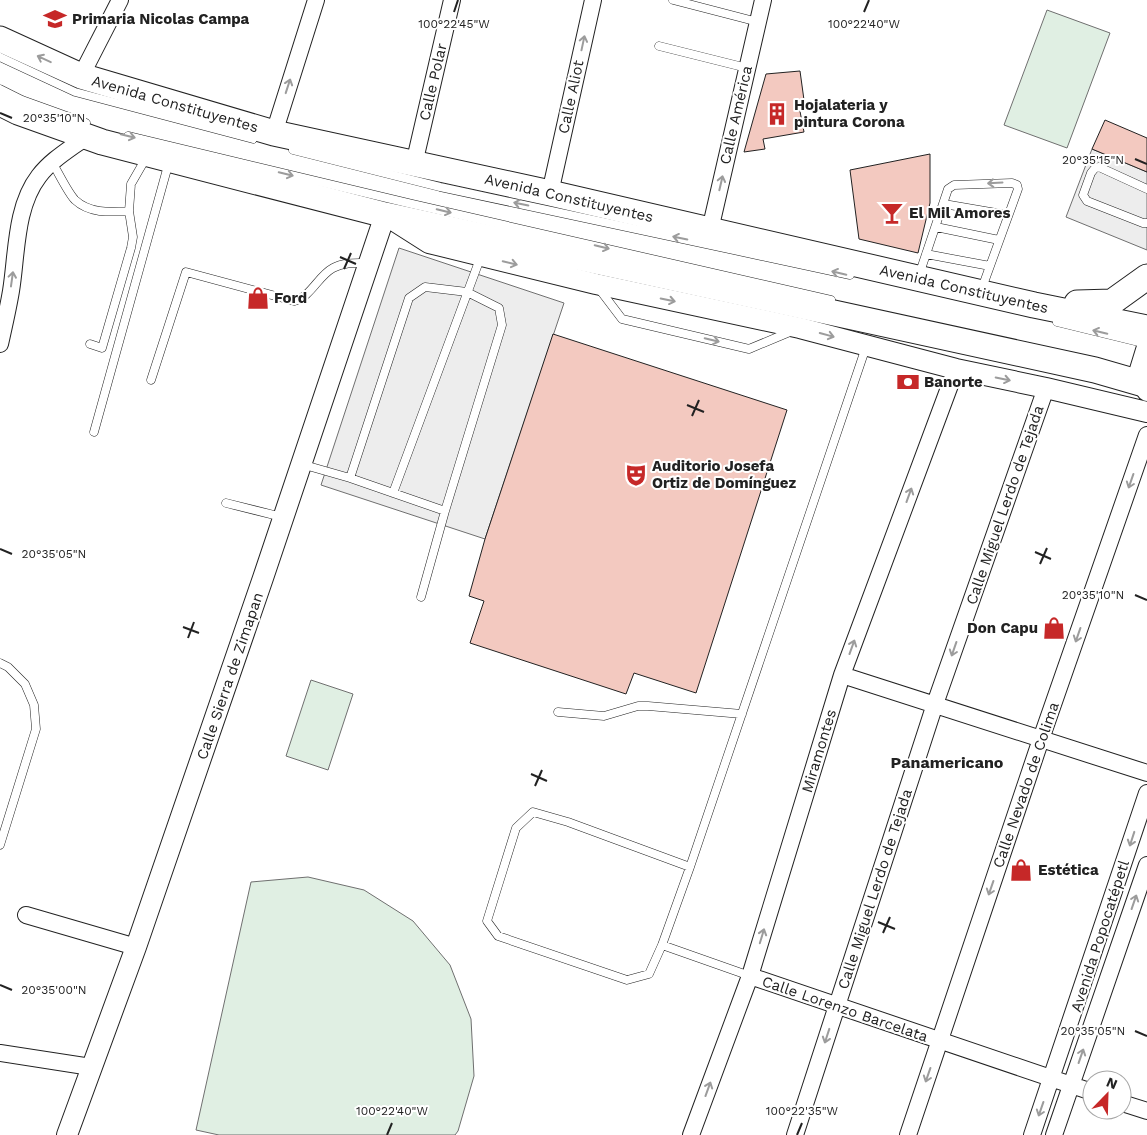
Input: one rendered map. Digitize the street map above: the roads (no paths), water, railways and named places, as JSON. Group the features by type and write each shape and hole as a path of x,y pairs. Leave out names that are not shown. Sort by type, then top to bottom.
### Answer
{"main road":[{"name":"Avenida Constituyentes","path":"0,39 81,76 272,140 414,164 550,193 980,292 1042,313 1147,328"},
{"path":"0,103 18,112 89,131 159,157 385,214 1143,380"},
{"path":"1042,313 1112,302 1147,277"}],"street":[{"path":"81,76 120,0"},
{"path":"272,140 316,0"},
{"name":"Calle Polar","path":"414,164 452,0"},
{"name":"Calle Aliot","path":"550,193 592,0"},
{"name":"Calle América","path":"710,230 763,0"},
{"path":"0,344 11,291 23,212 28,196 38,177 52,162 89,131"},
{"path":"385,214 429,243 596,284 800,328 956,369 1147,412"},
{"name":"Calle Sierra de Zimapan","path":"67,1135 136,947 284,517 385,214"},
{"path":"1143,380 1147,345"},
{"name":"Miramontes","path":"691,1135 750,976 842,675 956,369"},
{"name":"Calle Miguel Lerdo de Tejada","path":"795,1135 935,704 1046,388"},
{"name":"Calle Nevado de Colima","path":"908,1135 1041,740 1147,435"},
{"path":"842,675 1147,774"},
{"name":"Avenida Popocatépetl","path":"1032,1135 1147,793"},
{"name":"Avenida Popocatépetl","path":"1054,1135 1147,865"},
{"path":"26,915 136,947"},
{"name":"Calle Lorenzo Barcelata","path":"750,976 1082,1089"},
{"path":"0,1053 91,1066"},
{"path":"1132,1106 1147,1111"}],"lane":[{"path":"673,0 758,22"},
{"path":"659,46 747,68"},
{"path":"0,57 75,92 272,140 440,187 855,276"},
{"path":"0,89 89,131"},
{"path":"118,134 412,204 842,302"},
{"path":"90,344 102,348 131,248 133,237 129,211 131,184 159,157"},
{"path":"94,432 159,157"},
{"path":"52,162 75,200 92,210 108,212 129,211"},
{"path":"1147,189 1099,167 1095,168 1091,173 1083,195 1086,200 1147,223"},
{"path":"917,279 948,189 954,185 1012,183 1017,185 1018,189 980,292"},
{"path":"944,204 1008,216"},
{"path":"936,227 999,240"},
{"path":"926,254 990,266"},
{"path":"393,493 481,256"},
{"path":"152,380 186,272 294,301 302,299 331,268 345,263 368,263"},
{"path":"596,284 622,319 749,348 800,328"},
{"path":"350,478 409,298 425,287 467,292 500,308 502,326 421,597"},
{"path":"1042,313 1147,345"},
{"path":"690,867 568,822 533,812 516,828 487,921 498,936 627,980 649,974 662,946 690,867 867,346"},
{"path":"1060,354 1114,366"},
{"path":"301,464 350,478 445,512"},
{"path":"226,503 284,517"},
{"path":"0,663 8,667 25,684 34,705 36,729 4,818 0,845"},
{"path":"558,712 604,716 638,706 648,706 742,714"},
{"path":"662,946 750,976"}],"place":[{"name":"Primaria Nicolas Campa","path":"55,19"},
{"name":"Hojalateria y pintura Corona","path":"777,114"},
{"name":"El Mil Amores","path":"892,213"},
{"name":"Ford","path":"258,298"},
{"name":"Banorte","path":"908,382"},
{"name":"Auditorio Josefa Ortiz de Domínguez","path":"636,475"},
{"name":"Don Capu","path":"1054,628"},
{"name":"Estética","path":"1021,870"}],"district":[{"name":"Panamericano","path":"947,762"}]}
